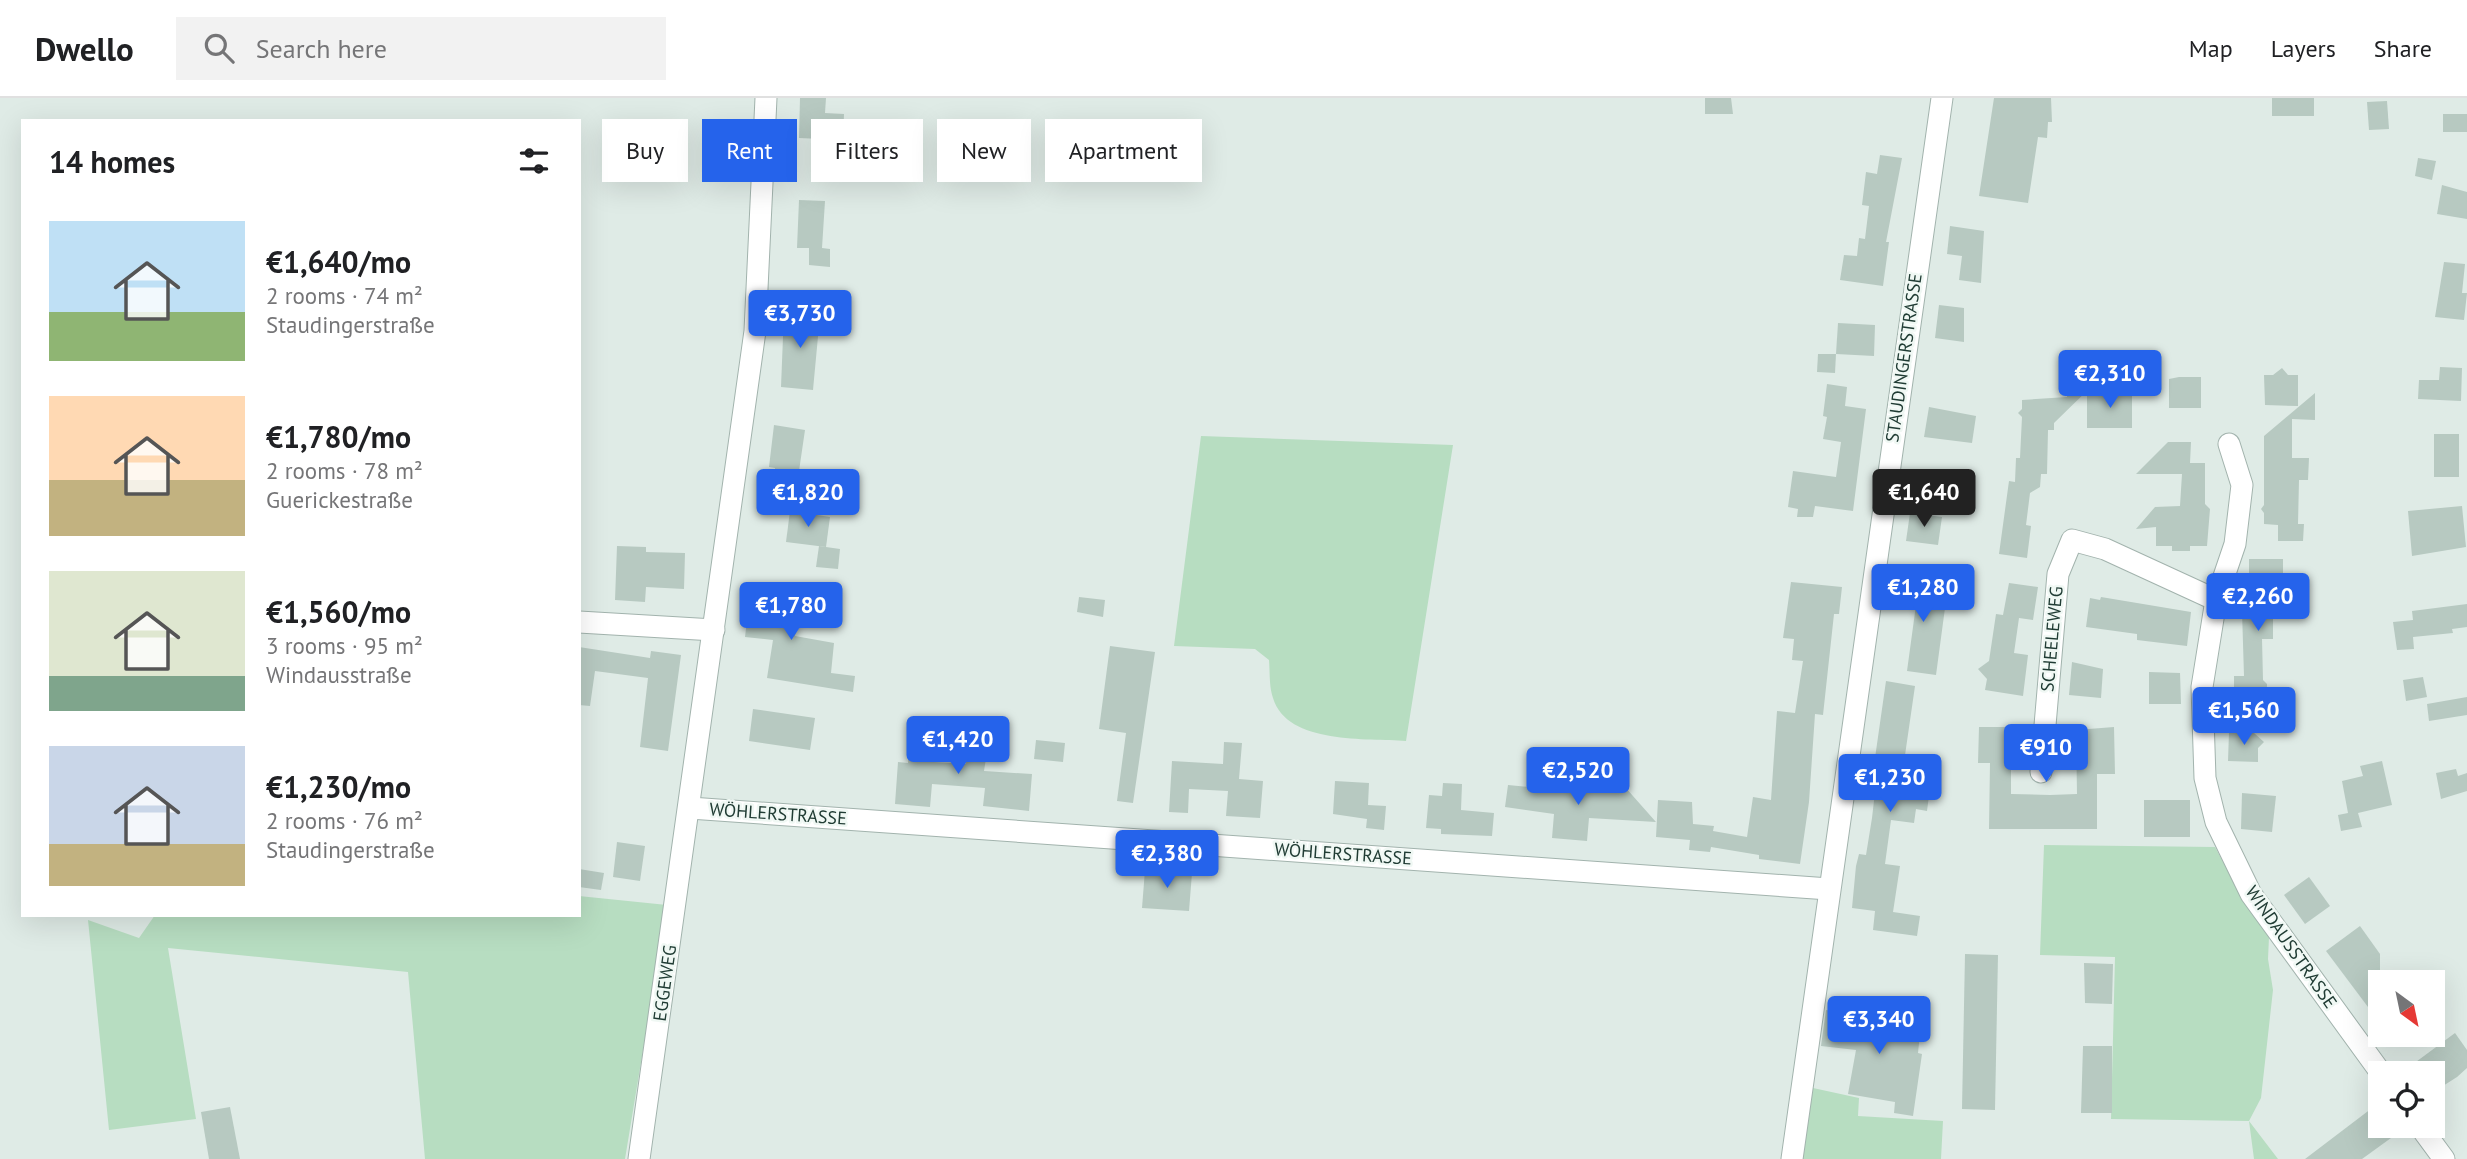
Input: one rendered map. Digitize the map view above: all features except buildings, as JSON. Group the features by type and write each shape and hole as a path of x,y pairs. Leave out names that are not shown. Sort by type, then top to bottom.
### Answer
{"street":[{"name":"EGGEWEG","path":"639,1159 690,808 754,331 766,98"},
{"name":"STAUDINGERSTRASSE","path":"1792,1159 1942,98"},
{"name":"WINDAUSSTRASSE","path":"2229,444 2242,485 2235,544 2216,600 2202,687 2205,778 2216,822 2251,894 2372,1061"},
{"name":"SCHEELEWEG","path":"2041,772 2057,574 2072,540 2105,549 2216,600"},
{"path":"581,622 714,630"},
{"name":"WÖHLERSTRASSE","path":"690,808 1829,889"},
{"path":"2429,1138 2444,1159"}],"green space":[{"path":"1201,436 1453,445 1406,741 1330,736 1294,724 1281,713 1273,698 1269,660 1255,649 1174,646"},
{"path":"2044,845 2215,847 2240,893 2269,937 2268,959 2273,990 2261,1098 2249,1121 2111,1119 2115,957 2040,955"},
{"path":"581,896 667,905 625,1159 425,1159 408,972 168,948 196,1119 109,1130 88,920 139,938 154,917 581,917"},
{"path":"1813,1088 1859,1098 1858,1116 1943,1121 1941,1159 1803,1159"},
{"path":"2249,1121 2278,1159 2254,1159"}]}
